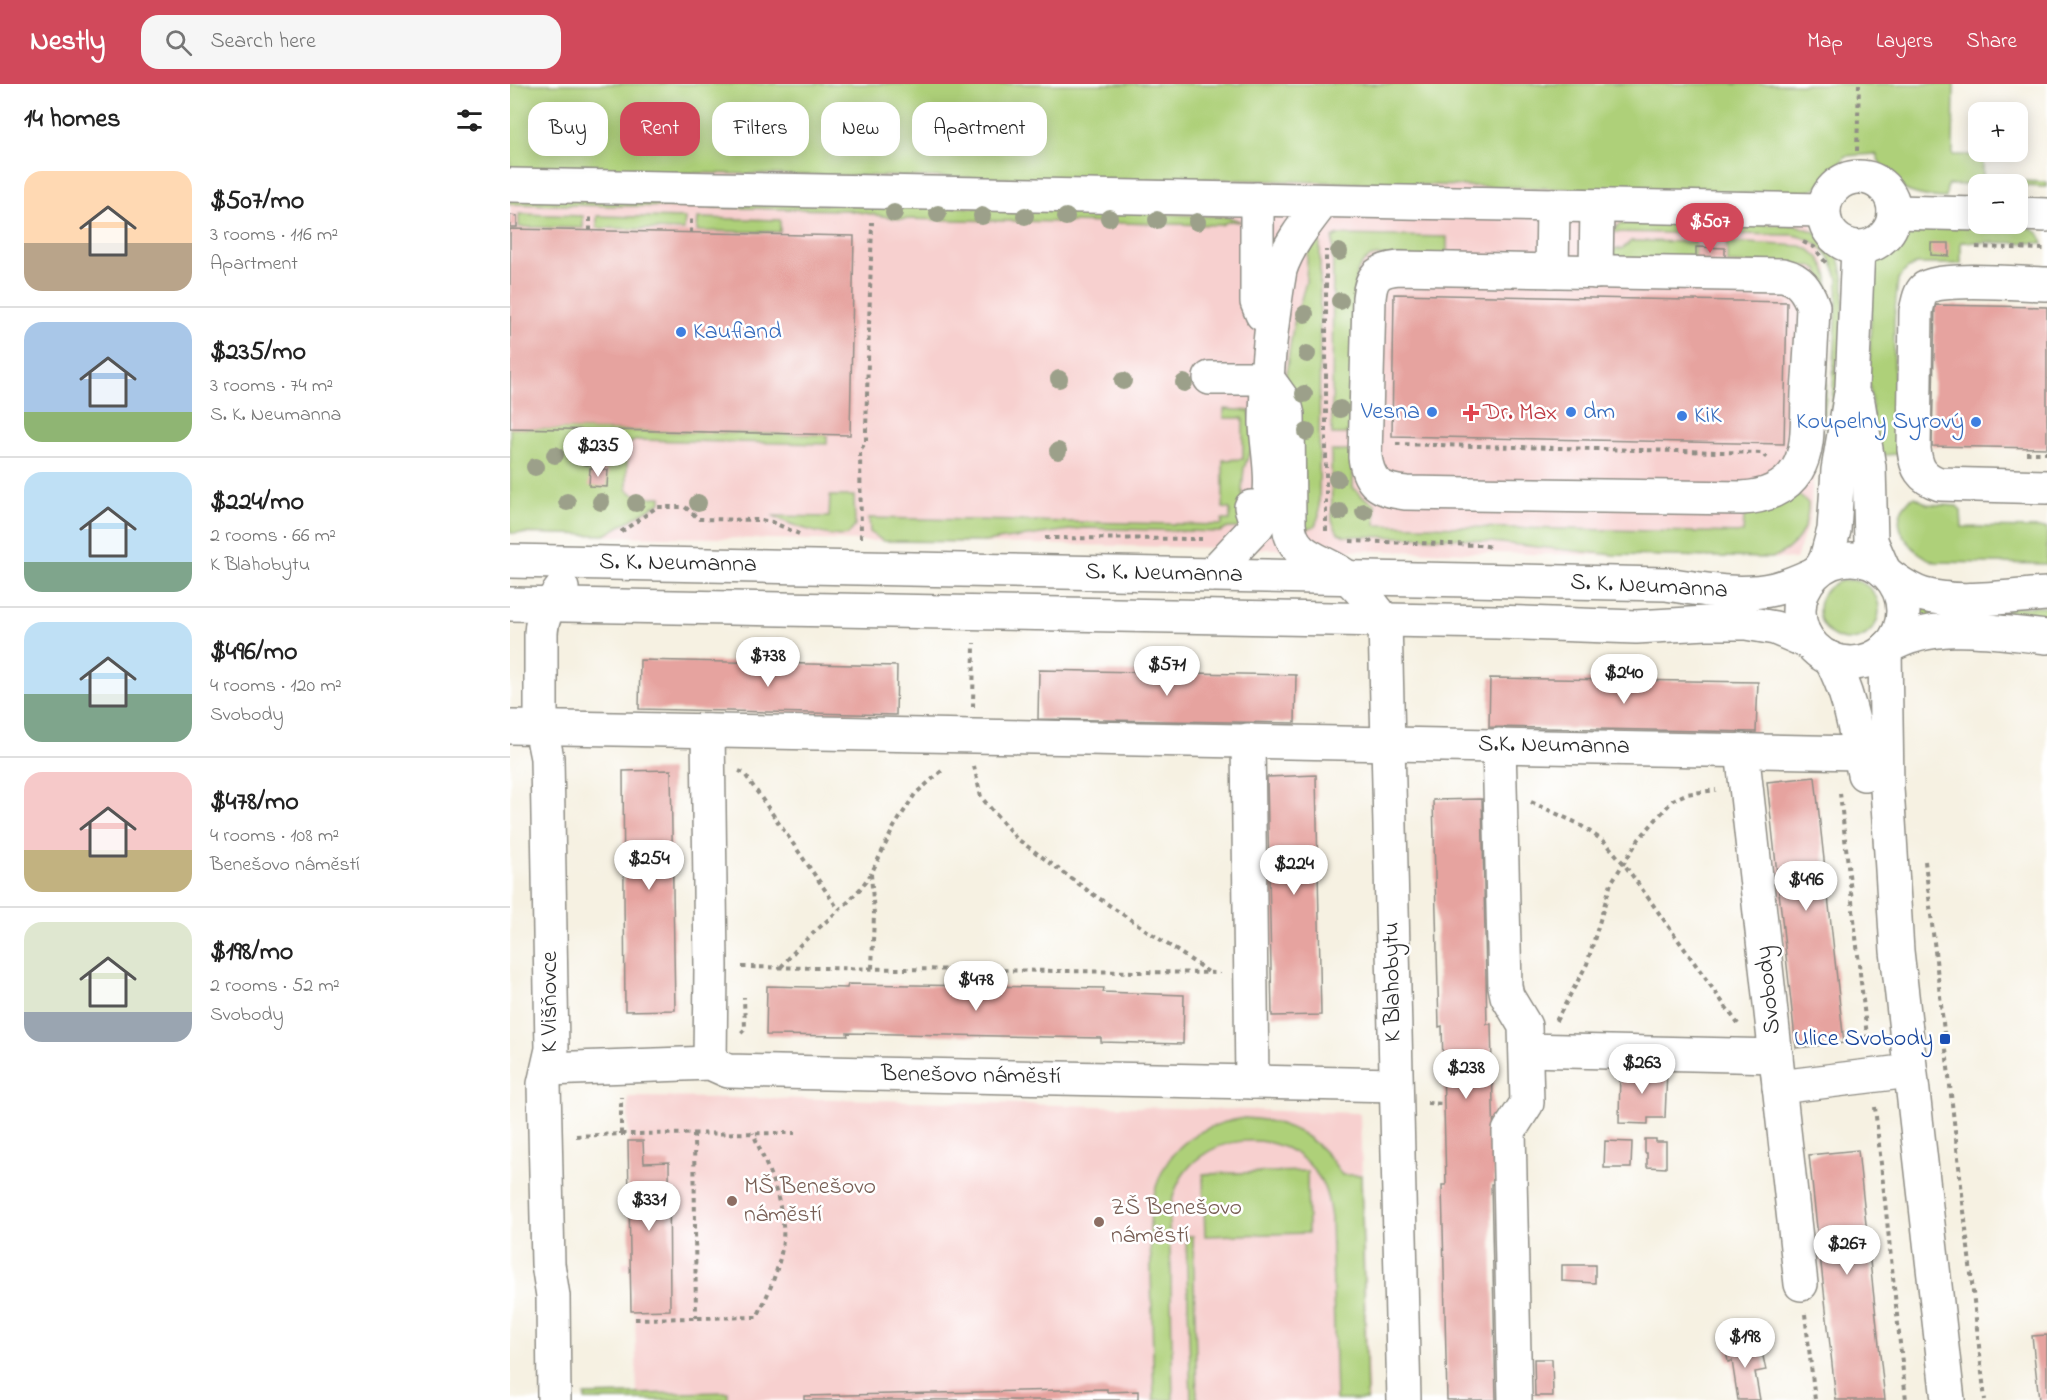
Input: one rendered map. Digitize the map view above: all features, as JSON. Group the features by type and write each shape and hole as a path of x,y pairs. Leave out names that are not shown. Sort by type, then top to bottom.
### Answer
{"street":[{"path":"1857,164 1870,179 1883,186 1891,198 1894,212 1891,226 1884,238 1872,245 1858,248 1844,245 1833,237 1825,225 1823,210 1826,198 1833,187 1844,180 1857,164"},
{"path":"510,185 1823,210"},
{"path":"1257,199 1257,302 1272,339"},
{"path":"1211,574 1257,526 1250,498 1250,473 1266,424 1267,378 1272,339 1296,289 1323,201"},
{"path":"1552,271 1554,205"},
{"path":"1596,272 1597,206"},
{"path":"1894,212 1968,214"},
{"path":"2028,214 2047,215"},
{"path":"1858,248 1854,361 1850,406 1838,470 1834,530 1826,559 1801,596 1799,612 1802,628 1839,673 1846,692 1888,891 1898,951"},
{"path":"1399,268 1596,272 1783,276 1792,278 1801,284 1808,293 1813,306 1807,413 1804,451 1798,469 1790,478 1779,488 1770,492 1742,498 1406,493 1392,491 1379,486 1372,480 1367,469 1365,444 1369,298 1372,280 1378,273 1399,268"},
{"path":"2047,284 1950,282 1938,283 1924,289 1920,294 1916,311 1914,449 1918,470 1931,481 1940,484 2047,487"},
{"path":"1820,651 1847,663 1864,661 1880,654 1896,637 1903,614 1902,598 1871,541 1869,467 1856,388 1854,361"},
{"path":"1210,378 1267,378"},
{"path":"1267,378 1285,403 1288,415 1289,524 1292,540 1305,554 1347,577 1384,621"},
{"path":"549,604 570,577 607,549"},
{"name":"S. K. Neumanna","path":"510,561 607,549 1211,574 1666,584 1708,591 1748,592 1776,589 1817,571"},
{"path":"1817,571 1834,561 1858,559 1872,563 1911,590 1924,595 1974,598 2047,594"},
{"name":"S. K. Neumanna","path":"510,604 1636,627 1746,623 1774,628 1820,651"},
{"name":"K Višňovce","path":"549,604 542,623 526,727 547,758 552,1049 544,1084 548,1264 553,1296 554,1400"},
{"name":"K Blahobytu","path":"1384,621 1404,1400"},
{"path":"1886,648 1921,633 1950,630 2047,637"},
{"path":"1886,648 1887,788 1898,951 1948,1400"},
{"name":"S.K. Neumanna","path":"526,727 708,741 972,735 1860,753"},
{"path":"1248,740 1252,1082"},
{"path":"708,741 710,1063"},
{"path":"1499,745 1505,986 1507,996 1525,1026 1526,1050 1527,1103 1509,1131 1515,1400"},
{"name":"Svobody","path":"1742,750 1772,1066 1801,1284"},
{"path":"1526,1050 1772,1066 1910,1071"},
{"name":"Benešovo náměstí","path":"548,1069 710,1063 728,1071 1396,1085"}],"path":[{"path":"1857,164 1859,84"},
{"path":"590,211 590,231"},
{"path":"691,233 692,213"},
{"path":"861,545 860,450 866,442 872,222"},
{"path":"1314,236 1326,443 1326,540"},
{"path":"1326,443 1761,453 1790,478"},
{"path":"607,549 657,507 685,507 699,519 772,522 805,536"},
{"path":"974,641 972,735 974,765 981,797 1016,838 1095,895 1211,973"},
{"path":"781,967 800,945 848,902 871,874 894,827 915,794 963,753 972,735"},
{"path":"708,741 744,773 839,910"},
{"path":"1526,1050 1550,1030 1587,964 1611,883 1639,838 1673,800 1686,794 1747,786"},
{"path":"1500,788 1577,822 1605,842 1624,864 1772,1066"},
{"path":"1924,854 1985,1400"},
{"path":"871,874 874,914 872,969"},
{"path":"711,966 1251,974"},
{"path":"621,1066 621,1134"},
{"path":"635,1319 757,1317 771,1289 782,1247 783,1226 770,1174 753,1133"},
{"path":"546,1138 621,1134 795,1133"},
{"path":"694,1134 696,1318"},
{"path":"1801,1284 1815,1400"}],"shaded area":[{"path":"510,161 1800,195 1828,269 1810,518 1796,559 510,534"},
{"name":"ZŠ Benešovo náměstí","path":"628,1097 834,1099 1360,1113 1369,1400 585,1400 585,1395 637,1394 635,1311 631,1311 630,1269 623,1270 623,1262 630,1261"}],"green space":[{"path":"510,84 1954,84 1953,155 1968,155 1968,162 1983,162 1983,174 1968,174 1968,185 1947,185 1946,198 1922,196 1903,189 1888,176 1876,154 1845,156 1827,180 1800,195 1202,179 1102,180 510,170"},
{"path":"2028,181 2047,182 2047,187 2028,186"},
{"path":"510,198 1091,210 1229,217 1242,222 1229,221 1221,225 900,219 846,210 510,204"},
{"path":"519,214 583,216 583,228 519,227"},
{"path":"597,216 685,218 684,230 597,228"},
{"path":"698,218 780,220 780,232 697,231"},
{"path":"1626,222 1796,225 1815,232 1833,249 1841,264 1844,281 1842,381 1822,468 1832,403 1838,279 1828,256 1809,240 1793,235 1611,232"},
{"path":"1939,226 1968,227 1968,234 2028,234 2028,228 2032,228 2040,235 2043,243 1961,242 1961,264 1916,264 1907,269 1898,279 1894,321 1894,385 1898,454 1884,455 1879,476 1869,380 1872,276 1881,255 1897,238 1914,229"},
{"path":"1338,235 1447,237 1447,254 1452,258 1376,256 1364,261 1360,268 1355,280 1352,434 1332,434 1333,238"},
{"path":"1315,238 1320,243 1319,515 1315,526 1304,530 1286,374 1293,327 1306,282 1308,243"},
{"path":"1631,241 1695,242 1694,262 1618,259 1608,249 1622,249"},
{"path":"1727,242 1801,246 1810,250 1825,267 1828,278 1826,399 1818,449 1822,395 1824,280 1817,269 1811,266 1727,263"},
{"path":"1224,409 1250,411 1253,444 1244,468 1242,490 1246,528 1228,528 1220,532 1084,528 984,542 883,541 870,532 869,518 1222,525 1222,520 1230,520 1230,509 1223,508 1223,460 1243,459 1243,418 1224,418"},
{"path":"510,428 827,435 827,444 637,440 630,443 627,448 627,489 638,496 661,497 661,502 605,535 510,533"},
{"path":"1331,451 1353,451 1353,487 1360,495 1375,504 1376,525 1743,533 1744,517 1748,512 1795,492 1808,503 1808,512 1803,529 1794,543 1772,558 1614,555 1454,538 1345,536 1338,533 1332,521"},
{"path":"830,496 854,496 855,526 848,535 831,535 810,530 774,516 829,517"},
{"path":"1915,497 1927,504 1957,506 1961,511 1962,527 2047,528 2047,564 1935,562 1928,559 1908,542 1900,526 1902,510 1911,498"},
{"path":"1849,580 1866,585 1874,593 1879,610 1874,627 1866,635 1849,640 1832,635 1824,627 1819,610 1824,593 1832,585"},
{"path":"1916,605 2047,607 2047,621 1916,618"},
{"path":"1244,1118 1275,1122 1301,1133 1323,1150 1342,1175 1361,1175 1367,1400 1336,1400 1331,1218 1320,1179 1305,1161 1286,1148 1265,1142 1242,1141 1220,1146 1201,1157 1185,1173 1174,1194 1169,1232 1173,1400 1154,1400 1150,1227 1157,1185 1164,1167 1188,1140 1203,1130"},
{"path":"1307,1171 1308,1233 1205,1236 1203,1174"},
{"path":"1186,1236 1193,1236 1197,1400 1191,1400"},
{"path":"728,1392 728,1400 585,1400 585,1395"}],"building":[{"path":"510,215 517,216 517,227 510,227"},
{"name":"Kaufland","path":"510,229 854,236 850,435 510,428"},
{"path":"1931,243 1949,243 1949,256 1931,255"},
{"path":"1696,247 1725,248 1725,261 1696,261"},
{"path":"1394,294 1787,302 1784,444 1392,436"},
{"path":"1935,305 2047,307 2047,448 1932,446"},
{"path":"590,468 608,470 607,487 589,486"},
{"path":"640,660 897,666 896,715 639,709"},
{"path":"1039,670 1296,675 1295,723 1038,719"},
{"path":"1490,678 1758,682 1756,732 1489,727"},
{"path":"671,770 675,1010 625,1011 623,771"},
{"path":"1316,775 1321,1015 1272,1016 1267,777"},
{"path":"1815,777 1844,1043 1796,1048 1767,782"},
{"path":"1482,799 1487,1024 1491,1024 1495,1184 1491,1184 1496,1400 1447,1400 1442,1185 1446,1185 1433,800"},
{"path":"848,984 1104,988 1103,992 1184,995 1183,1044 1101,1042 1101,1038 847,1033 848,1036 766,1035 767,986 847,988"},
{"path":"1620,1069 1667,1070 1665,1118 1648,1118 1648,1124 1619,1123"},
{"path":"1645,1139 1666,1142 1666,1168 1647,1167"},
{"path":"628,1141 643,1141 644,1163 669,1162 670,1310 631,1311"},
{"path":"1605,1141 1632,1142 1631,1168 1604,1168"},
{"path":"1858,1150 1885,1400 1836,1400 1809,1155"},
{"path":"1562,1265 1595,1265 1595,1283 1562,1281"},
{"path":"2047,1335 2047,1400 2039,1400 2032,1336"},
{"path":"1750,1340 1752,1353 1762,1352 1766,1370 1755,1372 1760,1400 1738,1400 1732,1361 1728,1362 1725,1344"},
{"path":"1534,1359 1552,1359 1553,1396 1535,1396"},
{"path":"1107,1389 1107,1392 1138,1391 1138,1400 804,1400 804,1396"}],"place":[{"name":"Kaufland","path":"681,332"},
{"name":"Vesna","path":"1432,412"},
{"name":"dm","path":"1571,412"},
{"name":"Dr. Max","path":"1471,413"},
{"name":"KiK","path":"1682,416"},
{"name":"Koupelny Syrový","path":"1976,422"},
{"name":"Ulice Svobody","path":"1945,1039"},
{"name":"MŠ Benešovo náměstí","path":"732,1201"},
{"name":"ZŠ Benešovo náměstí","path":"1099,1222"}]}
